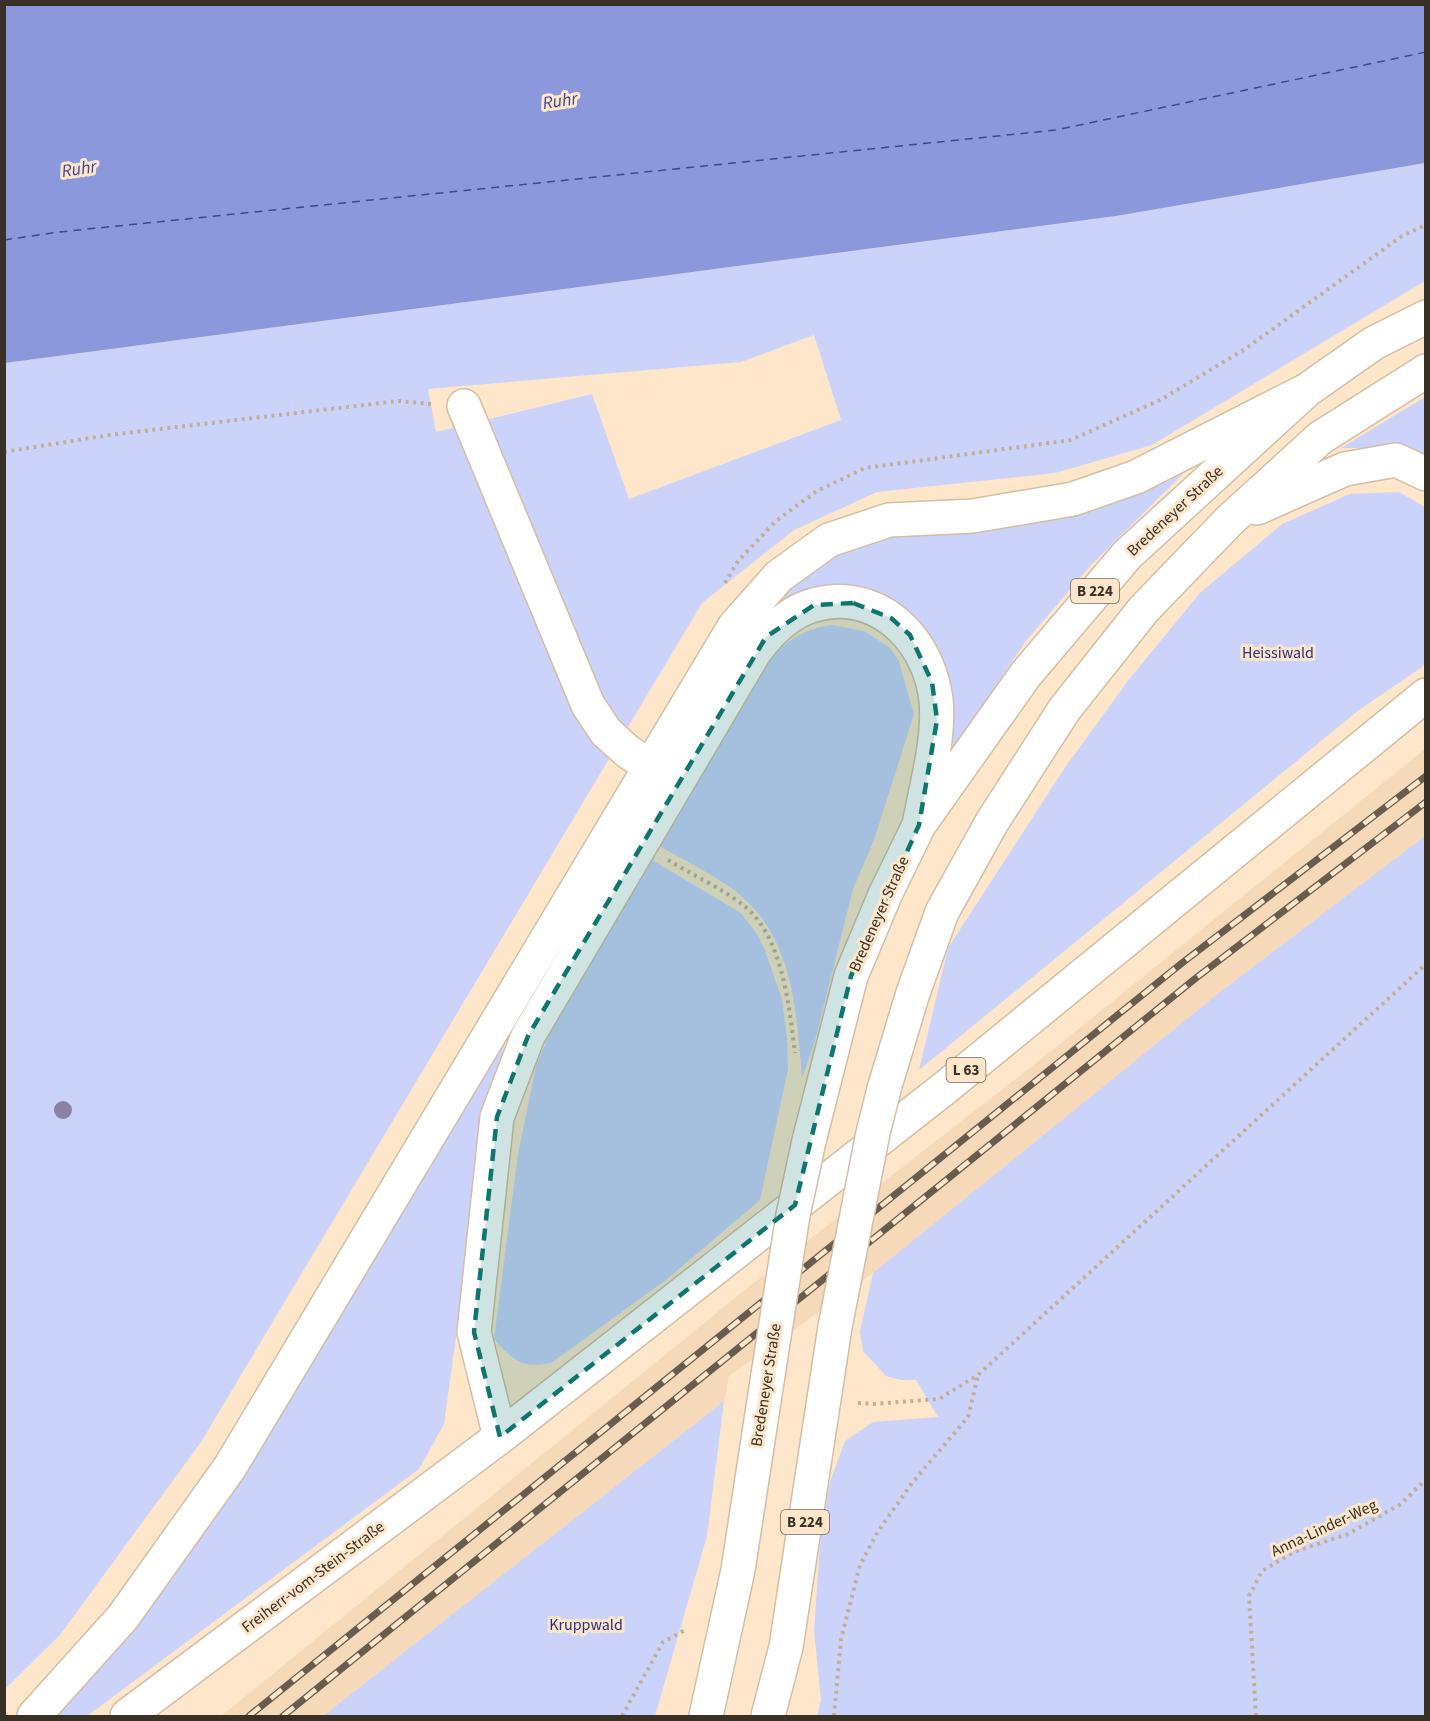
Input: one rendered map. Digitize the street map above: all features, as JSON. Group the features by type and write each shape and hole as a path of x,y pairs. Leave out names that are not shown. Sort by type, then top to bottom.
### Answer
{"main road":[{"name":"Bredeneyer Straße","path":"706,1716 738,1570 793,1215 809,1141 851,976 885,895 920,825 1026,674 1127,555 1307,390 1374,344 1425,317"},
{"name":"B 224","path":"768,1716 786,1647 835,1327 868,1156 884,1089 913,993 942,912 992,822 1064,711 1144,609 1230,520 1320,438 1425,371"},
{"path":"34,1716 123,1617 230,1467 734,627 779,576 829,540 890,520 973,516 1073,500 1136,477 1307,390"},
{"path":"464,406 588,705 606,732 627,751 677,785"},
{"path":"1230,520 1345,469 1396,460 1425,474"},
{"path":"500,1437 474,1332 497,1117 528,1036 677,785 766,637 797,612 814,605 833,602 853,603 878,611 910,635 923,658 932,682 937,720 920,825"},
{"name":"L 63","path":"500,1437 946,1087 1425,695"},
{"name":"Freiherr-vom-Stein-Straße","path":"127,1716 500,1437"}],"path":[{"path":"721,591 738,561 776,520 817,491 865,468 1071,440 1161,399 1236,354 1402,236 1425,225"},
{"path":"4,452 109,435 398,401"},
{"path":"663,858 743,905 758,921 769,940 782,972 797,1063"},
{"path":"824,1401 873,1404 939,1399 978,1376 1425,964"},
{"path":"834,1716 840,1639 861,1565 877,1533 912,1484 968,1417 978,1376"},
{"name":"Anna-Linder-Weg","path":"1256,1716 1249,1596 1262,1571 1294,1552 1348,1534 1401,1504 1425,1479"},
{"path":"622,1716 663,1642 687,1629"}],"highlighted area":[{"path":"853,603 891,618 910,635 932,682 937,720 919,825 851,976 795,1205 500,1437 474,1332 497,1117 528,1036 766,637 814,605"}],"shaded area":[{"path":"1425,749 1425,836 1220,992 873,1273 729,1376 724,1401 323,1716 221,1716 746,1289 1050,1052"}],"green space":[{"path":"1425,163 1425,281 1152,445 1055,473 877,492 794,530 702,603 201,1442 60,1635 5,1689 5,363 1116,216","holes":["814,335 841,420 629,499 592,394 436,432 428,389 741,362"]},
{"path":"1425,397 1425,458 1402,448 1341,448"},
{"path":"1188,469 1092,564 1026,641 941,767 945,742 882,599 757,632 771,600 795,579 867,537 1082,508"},
{"name":"Heissiwald","path":"1399,492 1425,507 1426,662 1422,667 1359,710 919,1070 948,948 1064,769 1130,678 1200,593 1282,524 1350,494"},
{"path":"832,625 864,631 889,647 898,659 914,714 874,840 853,889 815,1041 802,1078 797,1023 787,971 766,924 749,903 727,885 655,844 770,658 798,636"},
{"path":"1425,836 1425,1716 817,1716 821,1700 814,1631 821,1531 830,1482 845,1441 873,1422 938,1417 916,1380 901,1380 886,1376 863,1351 860,1331 873,1273 1220,992"},
{"path":"647,857 741,913 757,934 764,948 782,999 788,1069 760,1200 666,1280 551,1363 525,1364 512,1357 494,1339 518,1154 536,1066 590,954"},
{"path":"506,1038 487,1114 444,1424 419,1469 87,1716 53,1716 125,1640 216,1517"},
{"name":"Kruppwald","path":"724,1401 707,1536 655,1716 323,1716"}],"water":[{"name":"Ruhr","path":"4,5 1425,5 1425,163 1116,216 5,363"}],"ferry route":[{"path":"4,240 59,232 1056,130 1426,52"}],"railway":[{"path":"249,1716 1182,963 1426,776"},
{"path":"283,1716 1196,978 1426,802"}]}
